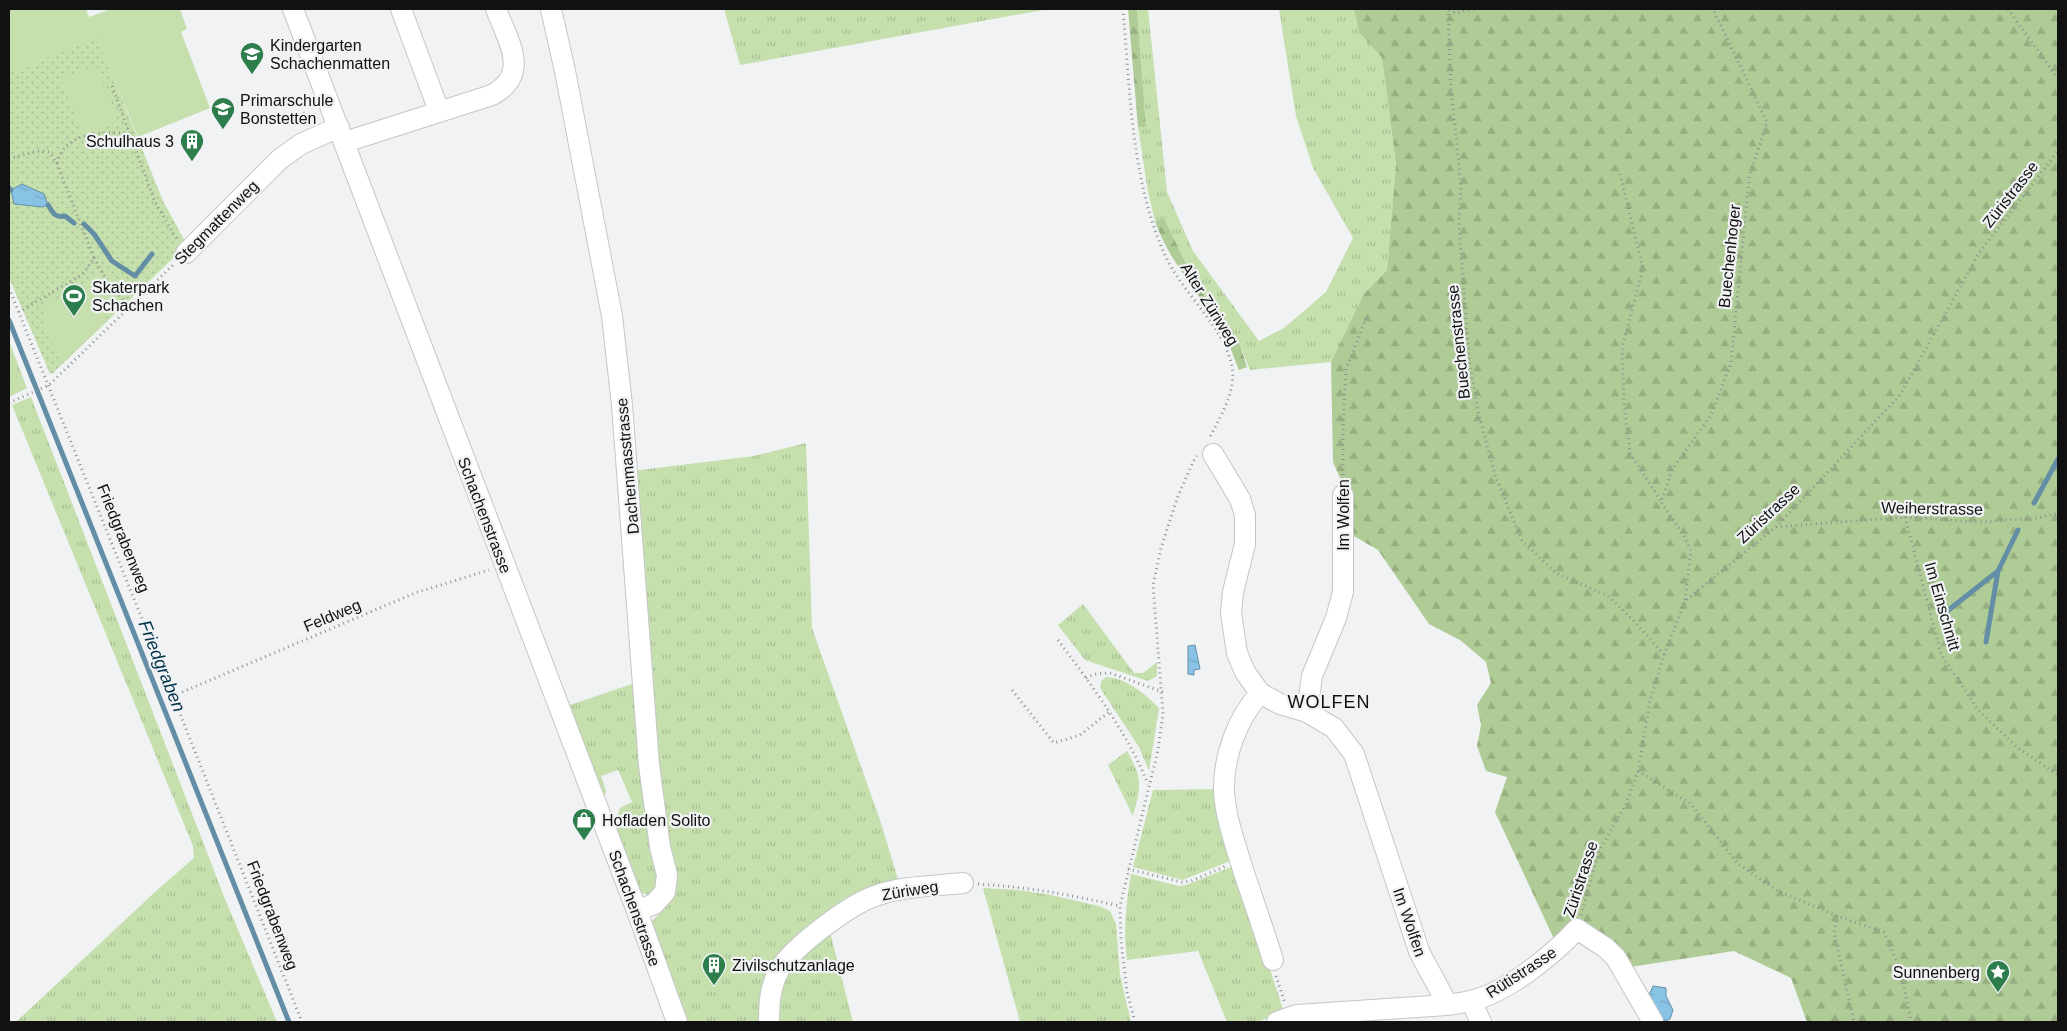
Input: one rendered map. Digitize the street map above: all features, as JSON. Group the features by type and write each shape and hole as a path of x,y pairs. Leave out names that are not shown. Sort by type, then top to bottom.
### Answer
{"street":[{"name":"Schachenstrasse","path":"292,9 342,135 637,911 677,1022"},
{"path":"401,9 439,112"},
{"name":"Stegmattenweg","path":"186,253 280,159 301,144 439,112 492,95 503,89 512,78 515,63 496,9"},
{"name":"Dachenmasstrasse","path":"551,9 566,71 612,316 622,405 649,765 660,847 667,875 665,892 654,904 637,911"},
{"name":"Im Wolfen","path":"1207,449 1240,499 1245,515 1245,544 1233,592 1231,613 1237,653 1245,672 1260,693 1280,704 1307,712 1334,728 1354,754 1419,951 1427,969 1440,987 1447,1005"},
{"name":"Im Wolfen","path":"1307,712 1312,676 1336,618 1343,592 1344,495"},
{"path":"1260,693 1243,714 1228,760 1224,791 1229,826 1273,960"},
{"name":"Züriweg","path":"769,1022 771,995 780,970 792,955 834,918 876,895 962,883"},
{"path":"1577,929 1606,948 1616,958 1652,1022"},
{"name":"Rütistrasse","path":"1283,1020 1297,1015 1447,1005 1470,1001 1488,995 1539,964 1560,947 1577,929"},
{"path":"1470,1001 1481,1022"}],"path":[{"name":"Alter Züriweg","path":"1123,9 1132,111 1144,193 1151,224 1166,258 1223,343 1231,363 1232,392 1207,449 1193,462 1178,496 1161,548 1153,585 1162,692"},
{"path":"1449,9 1456,13 1474,9"},
{"name":"Buechenstrasse","path":"1449,9 1451,88 1460,186 1459,224 1469,359 1478,411 1495,475 1522,540 1556,573 1608,596 1632,619 1664,655"},
{"name":"Buechenhoger","path":"1661,502 1672,470 1711,415 1732,363 1739,269 1749,178 1767,122 1713,9"},
{"path":"2008,9 2058,79"},
{"path":"112,86 155,202 175,238 186,253"},
{"path":"280,122 302,114 321,114"},
{"path":"57,164 59,154 67,144 80,138 92,133 130,133"},
{"path":"9,158 37,151 49,152 57,164 94,258 110,286 130,307"},
{"name":"Züristrasse","path":"1577,929 1599,852 1626,804 1638,771 1650,701 1664,655 1685,601 1776,527 1900,395 1979,253 2058,151"},
{"path":"1620,174 1643,268 1622,348 1624,405 1630,453 1684,536 1691,551 1685,601"},
{"name":"Stegmattenweg","path":"9,403 49,385 186,253"},
{"path":"18,312 82,274 94,258"},
{"name":"Friedgrabenweg","path":"9,288 302,1022"},
{"name":"Im Wolfen","path":"1344,495 1343,428 1346,368 1367,316"},
{"name":"Weiherstrasse","path":"1776,527 1905,517 1977,522 2039,518 2058,513"},
{"name":"Im Einschnitt","path":"1905,517 1941,654 1978,710 2018,748 2058,775"},
{"name":"Feldweg","path":"173,696 415,593 504,564"},
{"path":"1058,640 1086,678 1138,758 1149,785"},
{"path":"1086,678 1095,674 1110,673 1162,692 1163,714 1158,750 1120,906 1120,940 1126,983 1135,1022"},
{"path":"1012,690 1054,743 1080,734 1109,712"},
{"path":"1638,771 1691,804 1738,864 1778,891 1837,916 1884,932 1901,972 1911,1022"},
{"path":"1128,869 1182,882 1192,881 1240,860"},
{"path":"962,883 1022,886 1061,892 1120,906"},
{"path":"1837,916 1834,932 1854,1022"},
{"path":"1273,960 1283,1020"}],"green space":[{"path":"9,9 86,9 89,17 111,9 180,9 187,29 181,32 210,108 138,137 97,38 9,73"},
{"path":"724,9 1049,9 740,65"},
{"path":"1128,9 1137,9 1146,127 1138,127"},
{"path":"1137,9 1148,9 1167,192 1193,251 1259,341 1284,328 1326,292 1353,238 1313,168 1296,116 1279,9 1354,9 1359,32 1382,58 1396,164 1387,270 1363,295 1331,362 1250,370 1240,345 1196,284 1164,218 1155,221 1148,192 1138,127 1146,127"},
{"path":"1354,9 2058,9 2058,1022 1807,1022 1791,978 1734,951 1630,967 1577,929 1554,939 1495,812 1507,777 1486,771 1477,746 1481,725 1477,705 1491,683 1486,662 1460,640 1429,624 1378,550 1352,535 1352,505 1333,462 1331,362 1363,295 1387,270 1396,164 1382,58 1359,32"},
{"path":"97,37 163,201 187,245 50,374 9,278 9,73"},
{"path":"96,65 118,121 83,135 61,79"},
{"path":"1164,218 1196,284 1240,345 1247,367 1239,370 1217,322 1169,252 1155,221"},
{"name":"Skaterpark Schachen","path":"112,273 122,288 124,296 104,314 108,319 61,364 42,319 44,306 101,274 107,275"},
{"path":"9,341 27,388 9,397"},
{"path":"31,397 225,899 277,1022 16,1022 194,858 193,846 12,405"},
{"path":"806,443 812,628 881,823 900,886 788,954 765,1022 687,1022 652,922 671,899 632,471 754,456"},
{"path":"1083,604 1134,673 1143,673 1157,662 1157,676 1148,681 1085,660 1058,625"},
{"path":"1106,677 1128,684 1141,692 1159,708 1149,771 1139,747 1100,688 1102,680"},
{"path":"638,682 661,875 653,894 648,895 642,893 638,887 614,826 620,808 632,802 618,770 601,776 606,791 604,799 567,706"},
{"path":"1127,751 1136,768 1139,783 1138,797 1133,816 1108,765"},
{"path":"1217,789 1235,859 1183,880 1133,867 1153,790"},
{"path":"1236,865 1284,1012 1257,1022 1227,1022 1198,951 1127,960 1125,938 1131,874 1179,886"},
{"path":"983,888 1018,890 1051,895 1099,906 1110,911 1116,924 1120,975 1131,1022 1020,1022"},
{"path":"829,928 853,1022 773,1022 781,977"}],"water":[{"path":"22,184 44,194 48,205 43,207 14,204 11,190"},
{"path":"1195,645 1200,669 1194,670 1194,675 1188,674 1188,646"},
{"path":"1653,986 1666,988 1666,996 1673,1010 1670,1019 1664,1022 1649,995"}],"waterway":[{"path":"48,205 55,214 65,216 74,223"},
{"path":"84,224 94,234 112,261 135,276 152,254"},
{"name":"Friedgraben","path":"9,320 289,1022"},
{"path":"2034,503 2058,459"},
{"path":"1986,642 1998,571 2018,530"},
{"path":"1946,612 1998,571"}],"place":[{"name":"Kindergarten Schachenmatten","path":"252,75"},
{"name":"Primarschule Bonstetten","path":"223,130"},
{"name":"Schulhaus 3","path":"192,162"},
{"name":"Skaterpark Schachen","path":"74,317"},
{"name":"Hofladen Solito","path":"584,841"},
{"name":"Zivilschutzanlage","path":"714,986"},
{"name":"Sunnenberg","path":"1998,993"}],"district":[{"name":"WOLFEN","path":"1329,702"}]}
